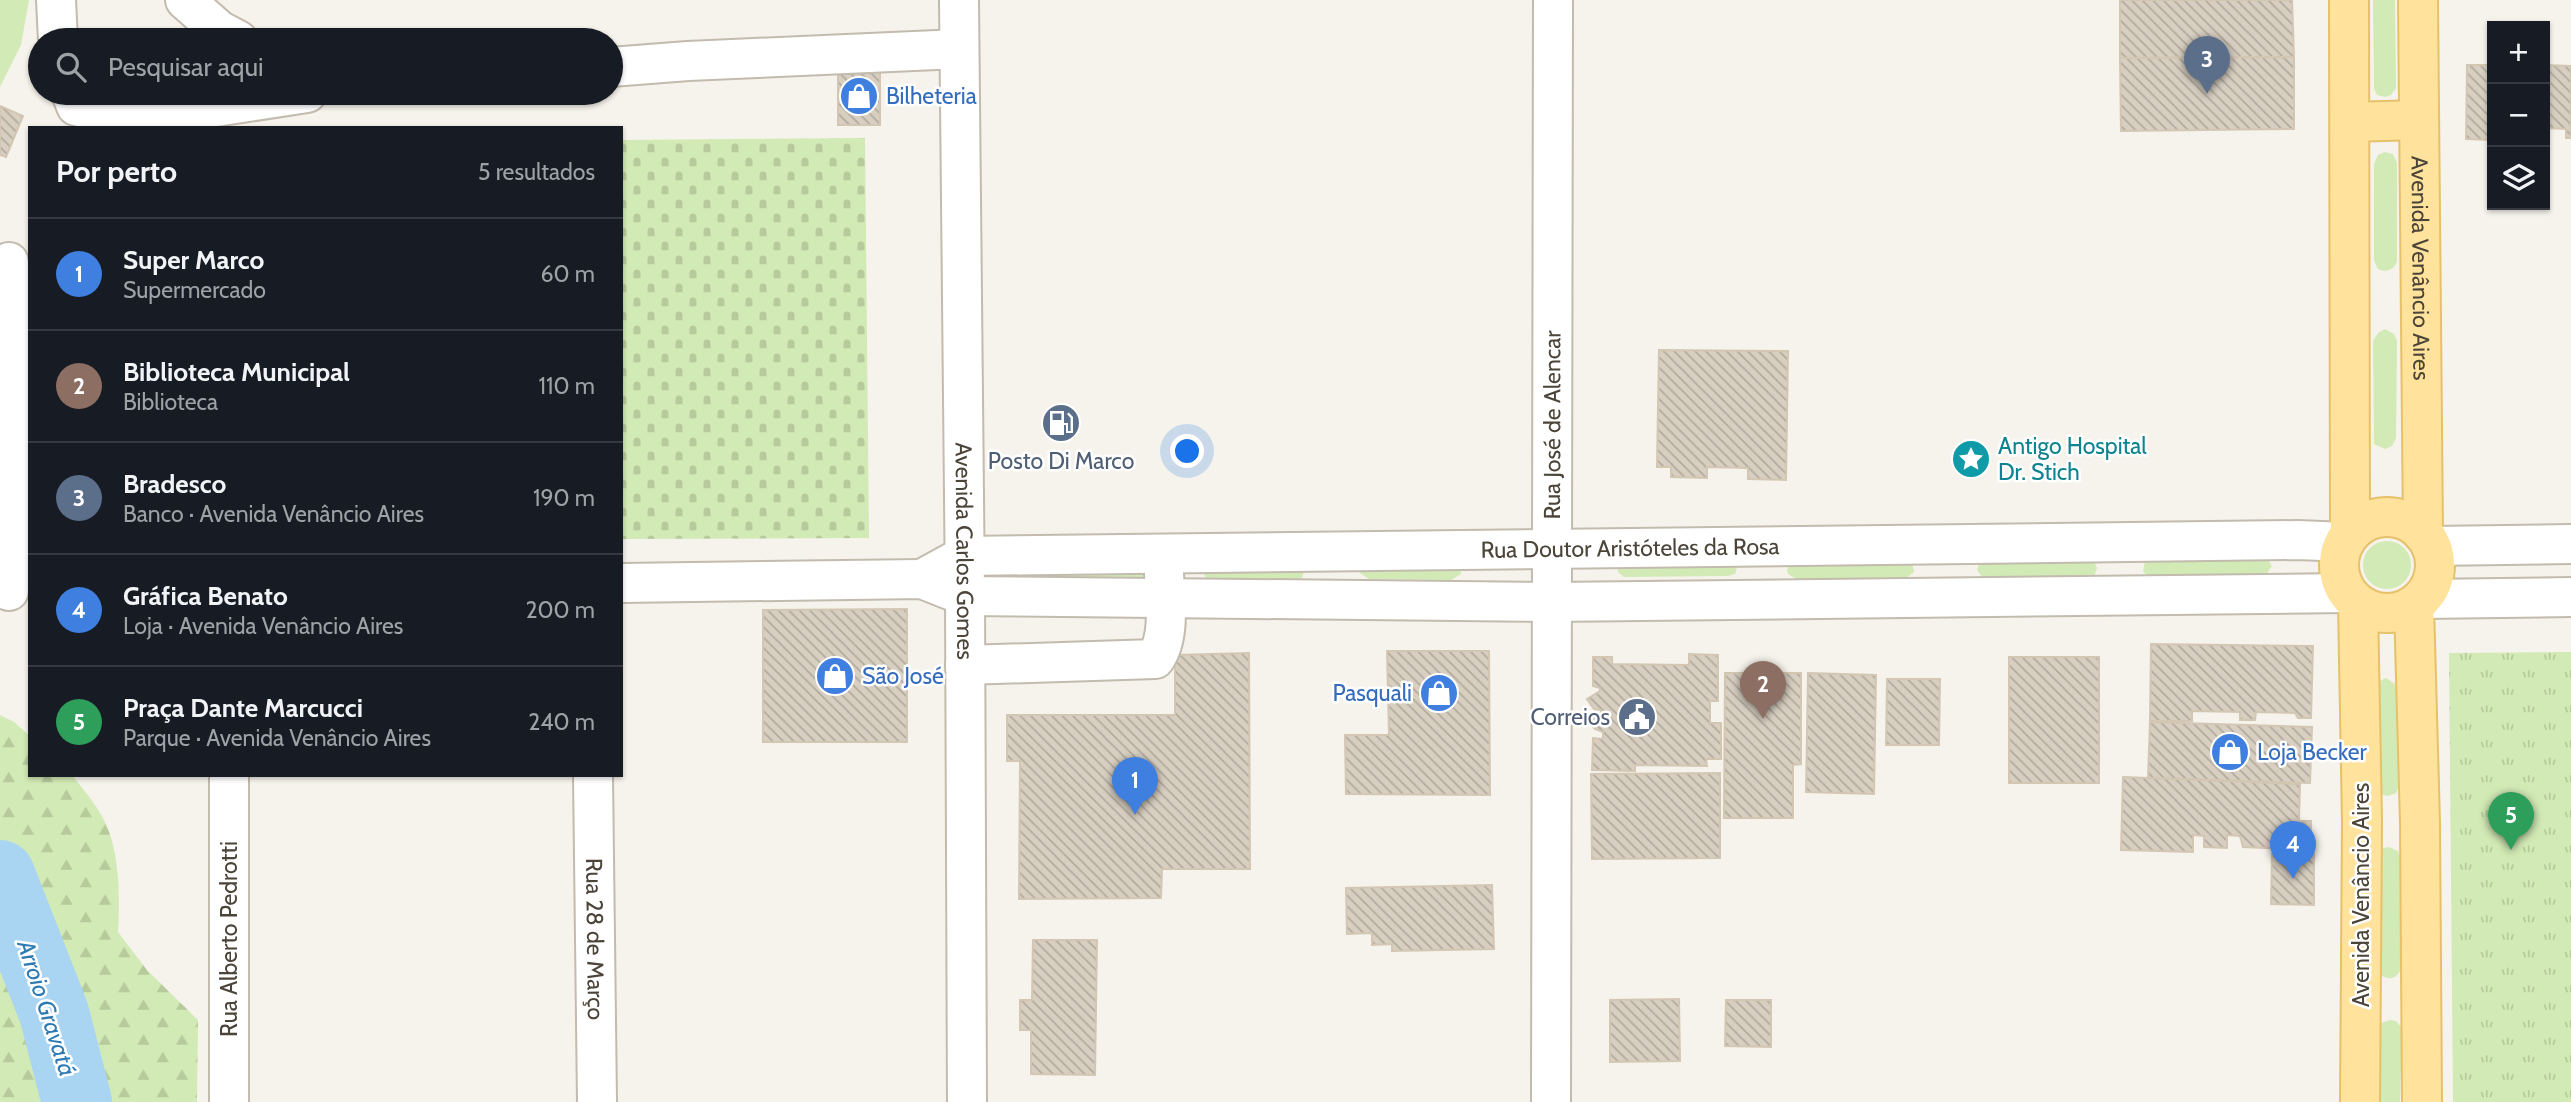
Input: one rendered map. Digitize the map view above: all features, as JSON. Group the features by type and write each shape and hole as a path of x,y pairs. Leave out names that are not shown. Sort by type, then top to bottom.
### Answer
{"main road":[{"path":"2347,538 2360,524 2373,519 2401,518 2413,524 2427,540 2435,560 2430,588 2407,610 2390,614 2373,612 2352,599 2340,578 2338,563 2347,538 2349,0"},
{"name":"Avenida Venâncio Aires","path":"2418,0 2427,540"},
{"path":"2350,122 2419,120"},
{"name":"Avenida Venâncio Aires","path":"2352,599 2362,822 2360,1102"},
{"path":"2418,602 2422,1102"},
{"path":"2362,822 2420,823"}],"street":[{"path":"56,0 57,28"},
{"path":"185,0 217,28"},
{"name":"Avenida Carlos Gomes","path":"960,0 967,1102"},
{"name":"Rua José de Alencar","path":"1551,1102 1553,0"},
{"path":"623,66 959,49"},
{"path":"76,105 131,120 229,105"},
{"path":"9,262 13,591"},
{"name":"Rua Doutor Aristóteles da Rosa","path":"922,579 964,556 2347,538"},
{"path":"2427,540 2571,544"},
{"path":"1945,597 1947,545"},
{"path":"965,665 1155,659 1161,650 1163,639 1164,554"},
{"name":"Rua Doutor Aristóteles da Rosa","path":"623,583 922,579 965,596 1551,602 1945,597 2352,599"},
{"path":"2418,602 2571,597"},
{"name":"Rua Alberto Pedrotti","path":"229,777 229,1102"},
{"name":"Rua 28 de Março","path":"593,777 597,1102"}],"green space":[{"path":"0,0 29,0 21,45 0,87"},
{"path":"2373,0 2395,0 2396,88 2391,95 2385,97 2377,95 2374,88"},
{"path":"865,138 869,538 623,539 623,140"},
{"path":"2385,152 2393,154 2397,163 2397,261 2392,269 2387,271 2378,269 2374,261 2374,164 2378,155"},
{"path":"2385,329 2394,334 2397,341 2396,438 2392,446 2385,449 2374,444 2373,341 2378,333"},
{"path":"2387,541 2404,548 2411,565 2404,582 2387,589 2370,582 2363,565 2370,548"},
{"path":"2266,557 2272,566 2265,576 2148,577 2143,571 2145,561"},
{"path":"2094,561 2097,568 2094,577 1988,579 1982,577 1977,570 1980,562"},
{"path":"1791,562 1912,562 1914,572 1905,579 1798,580 1788,574"},
{"path":"1617,564 1738,564 1735,574 1728,576 1624,577 1618,572"},
{"path":"1359,566 1460,567 1461,574 1451,580 1369,579 1360,573"},
{"path":"1202,571 1304,571 1302,578 1295,580 1213,580 1206,578"},
{"path":"1043,572 1146,572 1143,580 1046,580"},
{"path":"2571,652 2571,1102 2453,1102 2449,653"},
{"path":"2386,678 2395,684 2398,694 2399,787 2396,793 2388,796 2379,794 2376,683"},
{"path":"0,715 14,722 28,734 28,777 74,777 93,802 109,832 116,860 119,890 118,932 147,970 198,1020 197,1102 0,1102"},
{"path":"2389,847 2398,851 2400,858 2400,971 2389,978 2378,972 2377,854 2383,848"},
{"path":"2396,1021 2402,1028 2400,1102 2375,1102 2379,1024"}],"building":[{"path":"2120,0 2292,0 2294,57 2120,58"},
{"path":"2294,57 2294,129 2121,131 2120,58"},
{"path":"2467,65 2487,65 2487,140 2466,139"},
{"path":"2550,65 2571,66 2571,138 2566,138 2566,129 2550,128"},
{"name":"Bilheteria","path":"880,67 880,125 838,125 838,68"},
{"path":"0,106 23,116 6,157 0,155"},
{"path":"1659,350 1788,351 1786,480 1748,479 1748,468 1707,467 1707,478 1671,477 1671,467 1657,467"},
{"name":"São José","path":"907,609 907,742 763,742 763,610"},
{"path":"2151,644 2313,646 2311,718 2298,718 2295,713 2256,712 2255,720 2240,720 2240,712 2192,711 2192,721 2150,721"},
{"name":"Pasquali","path":"1387,651 1489,651 1490,795 1346,794 1345,735 1389,735"},
{"path":"1249,653 1250,869 1162,869 1161,898 1019,899 1020,761 1007,761 1007,715 1175,715 1175,655"},
{"path":"1689,654 1718,655 1718,701 1710,701 1710,723 1721,723 1721,759 1706,759 1707,766 1635,765 1635,771 1592,770 1593,738 1603,739 1603,732 1588,722 1601,715 1601,710 1594,709 1587,699 1600,691 1600,688 1593,686 1593,657 1612,657 1612,664 1689,665"},
{"path":"2009,657 2099,657 2099,783 2009,783"},
{"path":"1725,673 1801,673 1801,764 1793,765 1793,818 1724,818"},
{"path":"1808,673 1876,675 1874,794 1806,792"},
{"path":"1887,679 1940,679 1939,745 1886,745"},
{"name":"Loja Becker","path":"2150,722 2312,727 2310,783 2148,778"},
{"path":"1720,773 1720,858 1592,859 1591,774"},
{"path":"2123,777 2300,784 2299,821 2311,821 2310,850 2243,847 2240,836 2227,835 2227,848 2204,847 2204,836 2193,835 2193,852 2121,850"},
{"path":"2272,854 2314,854 2314,905 2271,904"},
{"path":"1492,885 1494,949 1392,951 1392,944 1372,945 1372,933 1347,934 1346,888"},
{"path":"1033,940 1097,940 1095,1075 1031,1074 1031,1030 1020,1030 1020,1000 1032,1000"},
{"path":"1679,999 1680,1061 1610,1062 1610,1000"},
{"path":"1726,1000 1771,1000 1771,1047 1725,1046"}],"waterway":[{"name":"Arroio Gravatá","path":"0,875 54,1013 77,1102"}],"place":[{"name":"Bradesco","path":"2207,94"},
{"name":"Bilheteria","path":"859,96"},
{"name":"Posto Di Marco","path":"1061,423"},
{"name":"Antigo Hospital Dr. Stich","path":"1971,459"},
{"name":"São José","path":"835,676"},
{"name":"Pasquali","path":"1439,693"},
{"name":"Correios","path":"1637,717"},
{"name":"Biblioteca Municipal","path":"1763,719"},
{"name":"Loja Becker","path":"2230,752"},
{"name":"Super Marco","path":"1135,815"},
{"name":"Praça Dante Marcucci","path":"2511,850"},
{"name":"Gráfica Benato","path":"2293,879"}]}
